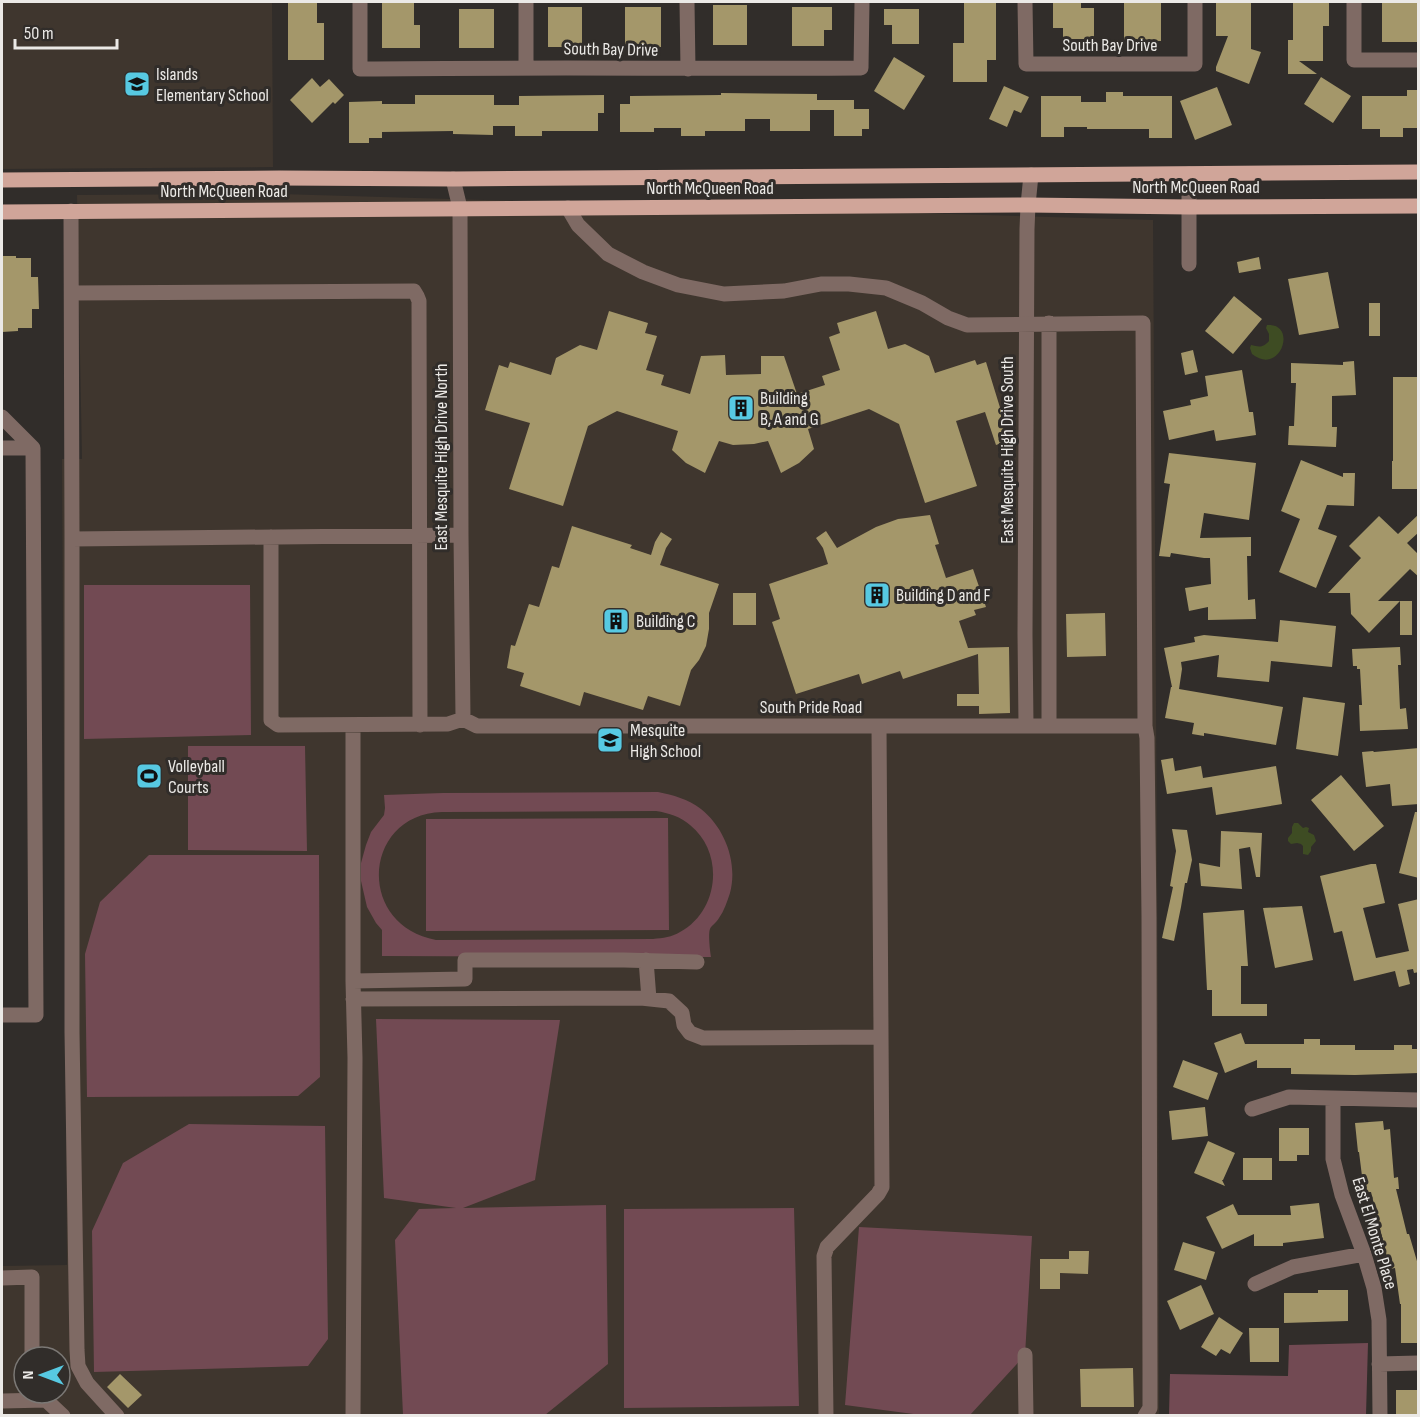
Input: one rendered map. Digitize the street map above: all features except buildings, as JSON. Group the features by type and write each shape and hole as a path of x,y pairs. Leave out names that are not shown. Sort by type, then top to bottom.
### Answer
{"main road":[{"name":"North McQueen Road","path":"2,180 1419,172"},
{"name":"North McQueen Road","path":"2,212 1028,205 1419,206"}],"street":[{"name":"South Bay Drive","path":"360,2 360,69 861,68 862,2"},
{"path":"526,2 526,67"},
{"path":"687,2 688,69"},
{"name":"South Bay Drive","path":"1025,2 1026,64 1195,64 1195,2"},
{"path":"1354,2 1354,60 1419,60"},
{"path":"1189,174 1189,264"},
{"name":"East Mesquite High Drive South","path":"1026,725 1028,205 1031,175"},
{"name":"East Mesquite High Drive North","path":"453,179 460,208 460,535 463,719"},
{"path":"568,208 578,225 608,254 643,272 678,285 724,294 784,291 821,284 886,288 967,325 1143,323 1145,726 1149,917 1150,1376 1150,1408 1145,1416"},
{"path":"71,211 72,1032 77,1350 78,1366 87,1383 117,1416"},
{"path":"72,293 414,291 419,301 420,724"},
{"path":"1048,323 1048,725"},
{"path":"2,417 33,448 36,1015 2,1015"},
{"path":"2,448 33,448"},
{"path":"72,539 460,535"},
{"path":"272,537 271,720 278,725 353,725 448,724 463,719"},
{"name":"South Pride Road","path":"463,719 477,726 1145,726"},
{"path":"353,725 353,1416"},
{"path":"826,1416 824,1256 826,1247 878,1194 882,1187 879,726"},
{"path":"353,981 465,979 465,960 697,962"},
{"path":"646,960 649,999"},
{"path":"353,999 649,999 669,1001 682,1013 684,1025 690,1034 704,1038 881,1037"},
{"path":"1252,1108 1289,1097 1419,1100"},
{"name":"East El Monte Place","path":"1334,1099 1334,1159 1342,1195 1374,1288 1379,1320 1380,1416"},
{"path":"1255,1284 1293,1267 1364,1254"},
{"path":"2,1278 32,1277 32,1345"},
{"path":"1025,1355 1026,1416"},
{"path":"1379,1364 1419,1363"},
{"path":"51,1405 63,1416"}],"shaded area":[{"name":"Islands Elementary School","path":"2,2 272,2 273,167 2,169"},
{"name":"Mesquite High School","path":"280,194 1153,220 1159,1415 2,1416 2,1266 67,1265 62,459 82,459 77,195"},
{"path":"1267,325 1276,326 1282,332 1284,339 1278,354 1271,359 1262,359 1252,354 1250,348 1251,345 1261,346 1269,341"},
{"path":"84,585 250,585 251,735 84,739"},
{"path":"188,746 305,746 307,851 188,850"},
{"path":"658,792 680,798 701,809 723,836 731,858 732,870 727,903 710,929 711,957 382,956 382,930 367,907 361,881 361,863 371,832 384,815 384,795","holes":["656,811 670,814 690,825 701,837 709,851 712,866 713,881 710,896 703,910 693,923 671,936 653,939 436,940 410,930 392,914 381,893 379,871 384,849 396,831 416,817 442,812"]},
{"path":"668,818 669,930 426,931 426,819"},
{"path":"1294,823 1298,823 1303,828 1309,828 1308,832 1314,835 1316,841 1308,855 1303,854 1301,844 1291,844 1288,841"},
{"path":"149,855 319,855 320,1077 298,1096 87,1097 85,954 100,902"},
{"path":"376,1019 560,1020 535,1180 463,1208 606,1205 608,1364 545,1415 403,1415 395,1240 419,1209 456,1208 384,1198"},
{"path":"189,1124 325,1126 328,1339 308,1366 94,1372 92,1231 123,1163"},
{"path":"794,1208 799,1406 624,1408 624,1209"},
{"path":"859,1227 1032,1236 1025,1355 970,1415 921,1415 845,1405"},
{"path":"1368,1343 1366,1415 1169,1415 1170,1374 1288,1376 1289,1345"}],"place":[{"name":"Islands Elementary School","path":"137,84"},
{"name":"Building B, A and G","path":"741,408"},
{"name":"Building D and F","path":"877,595"},
{"name":"Building C","path":"616,621"},
{"name":"Mesquite High School","path":"610,740"},
{"name":"Volleyball Courts","path":"149,776"}]}
